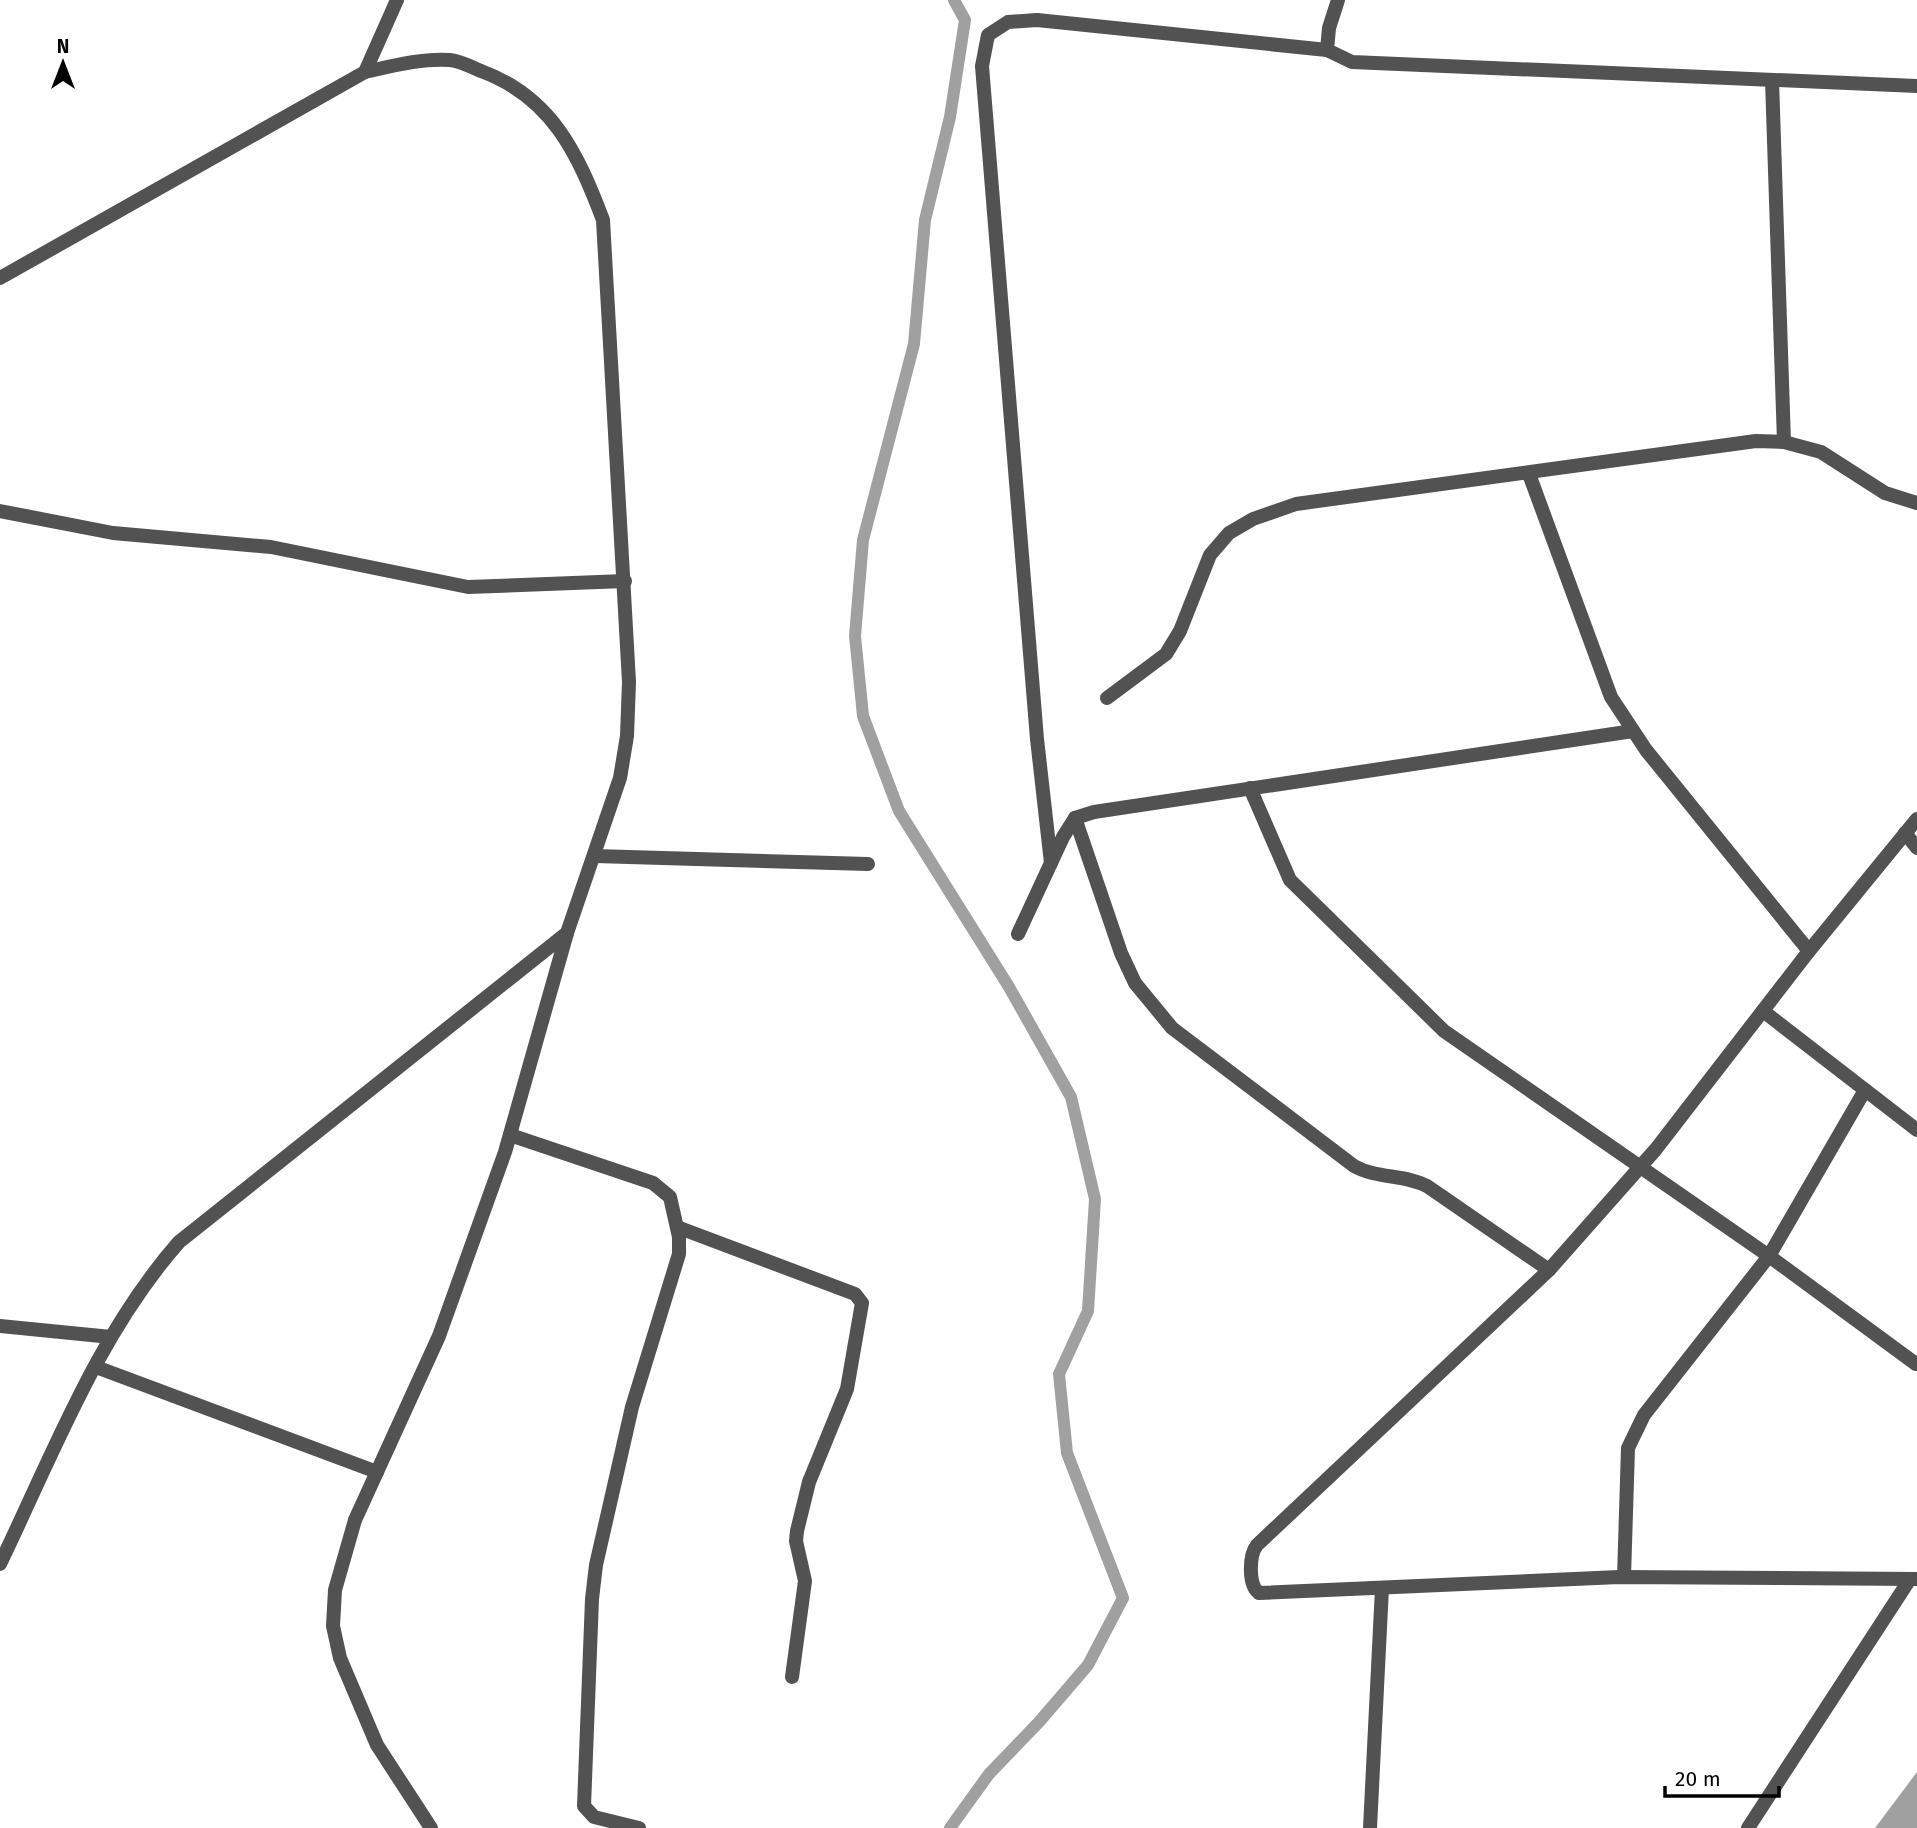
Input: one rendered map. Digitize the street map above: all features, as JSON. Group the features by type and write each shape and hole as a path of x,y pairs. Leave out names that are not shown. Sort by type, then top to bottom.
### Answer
{"street":[{"path":"365,72 397,0"},
{"path":"1327,50 1329,29 1338,0"},
{"path":"1051,863 1036,725 982,66 988,36 1008,22 1037,20 1327,50 1352,62 1917,86"},
{"path":"0,278 365,72 408,63 452,60 505,80 555,120 582,165 603,220 629,682 627,736 620,778 567,933 510,1135 439,1336 355,1520 335,1590 333,1626 340,1658 377,1745 431,1828"},
{"path":"1772,80 1784,442"},
{"path":"1107,698 1166,654 1180,631 1210,555 1229,533 1253,519 1296,504 1756,441 1784,442 1821,452 1885,493 1917,503"},
{"path":"1529,474 1611,697 1633,731 1809,950"},
{"path":"0,511 113,533 271,547 468,587 625,581"},
{"path":"1075,818 1250,788 1633,731"},
{"path":"1250,788 1290,880 1433,1021 1769,1256 1916,1364"},
{"path":"1018,934 1075,818"},
{"path":"1075,818 1121,953 1135,983 1172,1028 1354,1166 1372,1174 1411,1179 1427,1186 1549,1270"},
{"path":"1913,1579 1624,1577 1259,1593 1253,1587 1252,1553 1257,1545 1549,1270 1639,1166 1809,950 1917,819"},
{"path":"1905,833 1917,848"},
{"path":"595,856 868,864"},
{"path":"0,1564 111,1337 150,1275 179,1242 567,933"},
{"path":"1763,1011 1917,1130"},
{"path":"1624,1577 1628,1448 1635,1430 1769,1256 1865,1090"},
{"path":"510,1135 662,1187 670,1198 677,1227 678,1254 632,1407 596,1565 592,1599 584,1806 594,1817 639,1828"},
{"path":"677,1227 855,1294 862,1303 847,1389 809,1482 797,1531 796,1541 805,1581 792,1677"},
{"path":"0,1326 111,1337"},
{"path":"96,1367 377,1472"},
{"path":"1748,1828 1913,1579"},
{"path":"1370,1828 1382,1588"}],"shaded area":[{"path":"1917,1772 1917,1828 1875,1828"}],"waterway":[{"path":"950,1828 989,1774 1088,1665 1123,1598 1067,1453 1059,1374 1088,1311 1095,1199 1071,1097 1009,987 899,811 863,716 855,636 863,540 914,344 925,220 950,117 965,20 954,0"}]}
